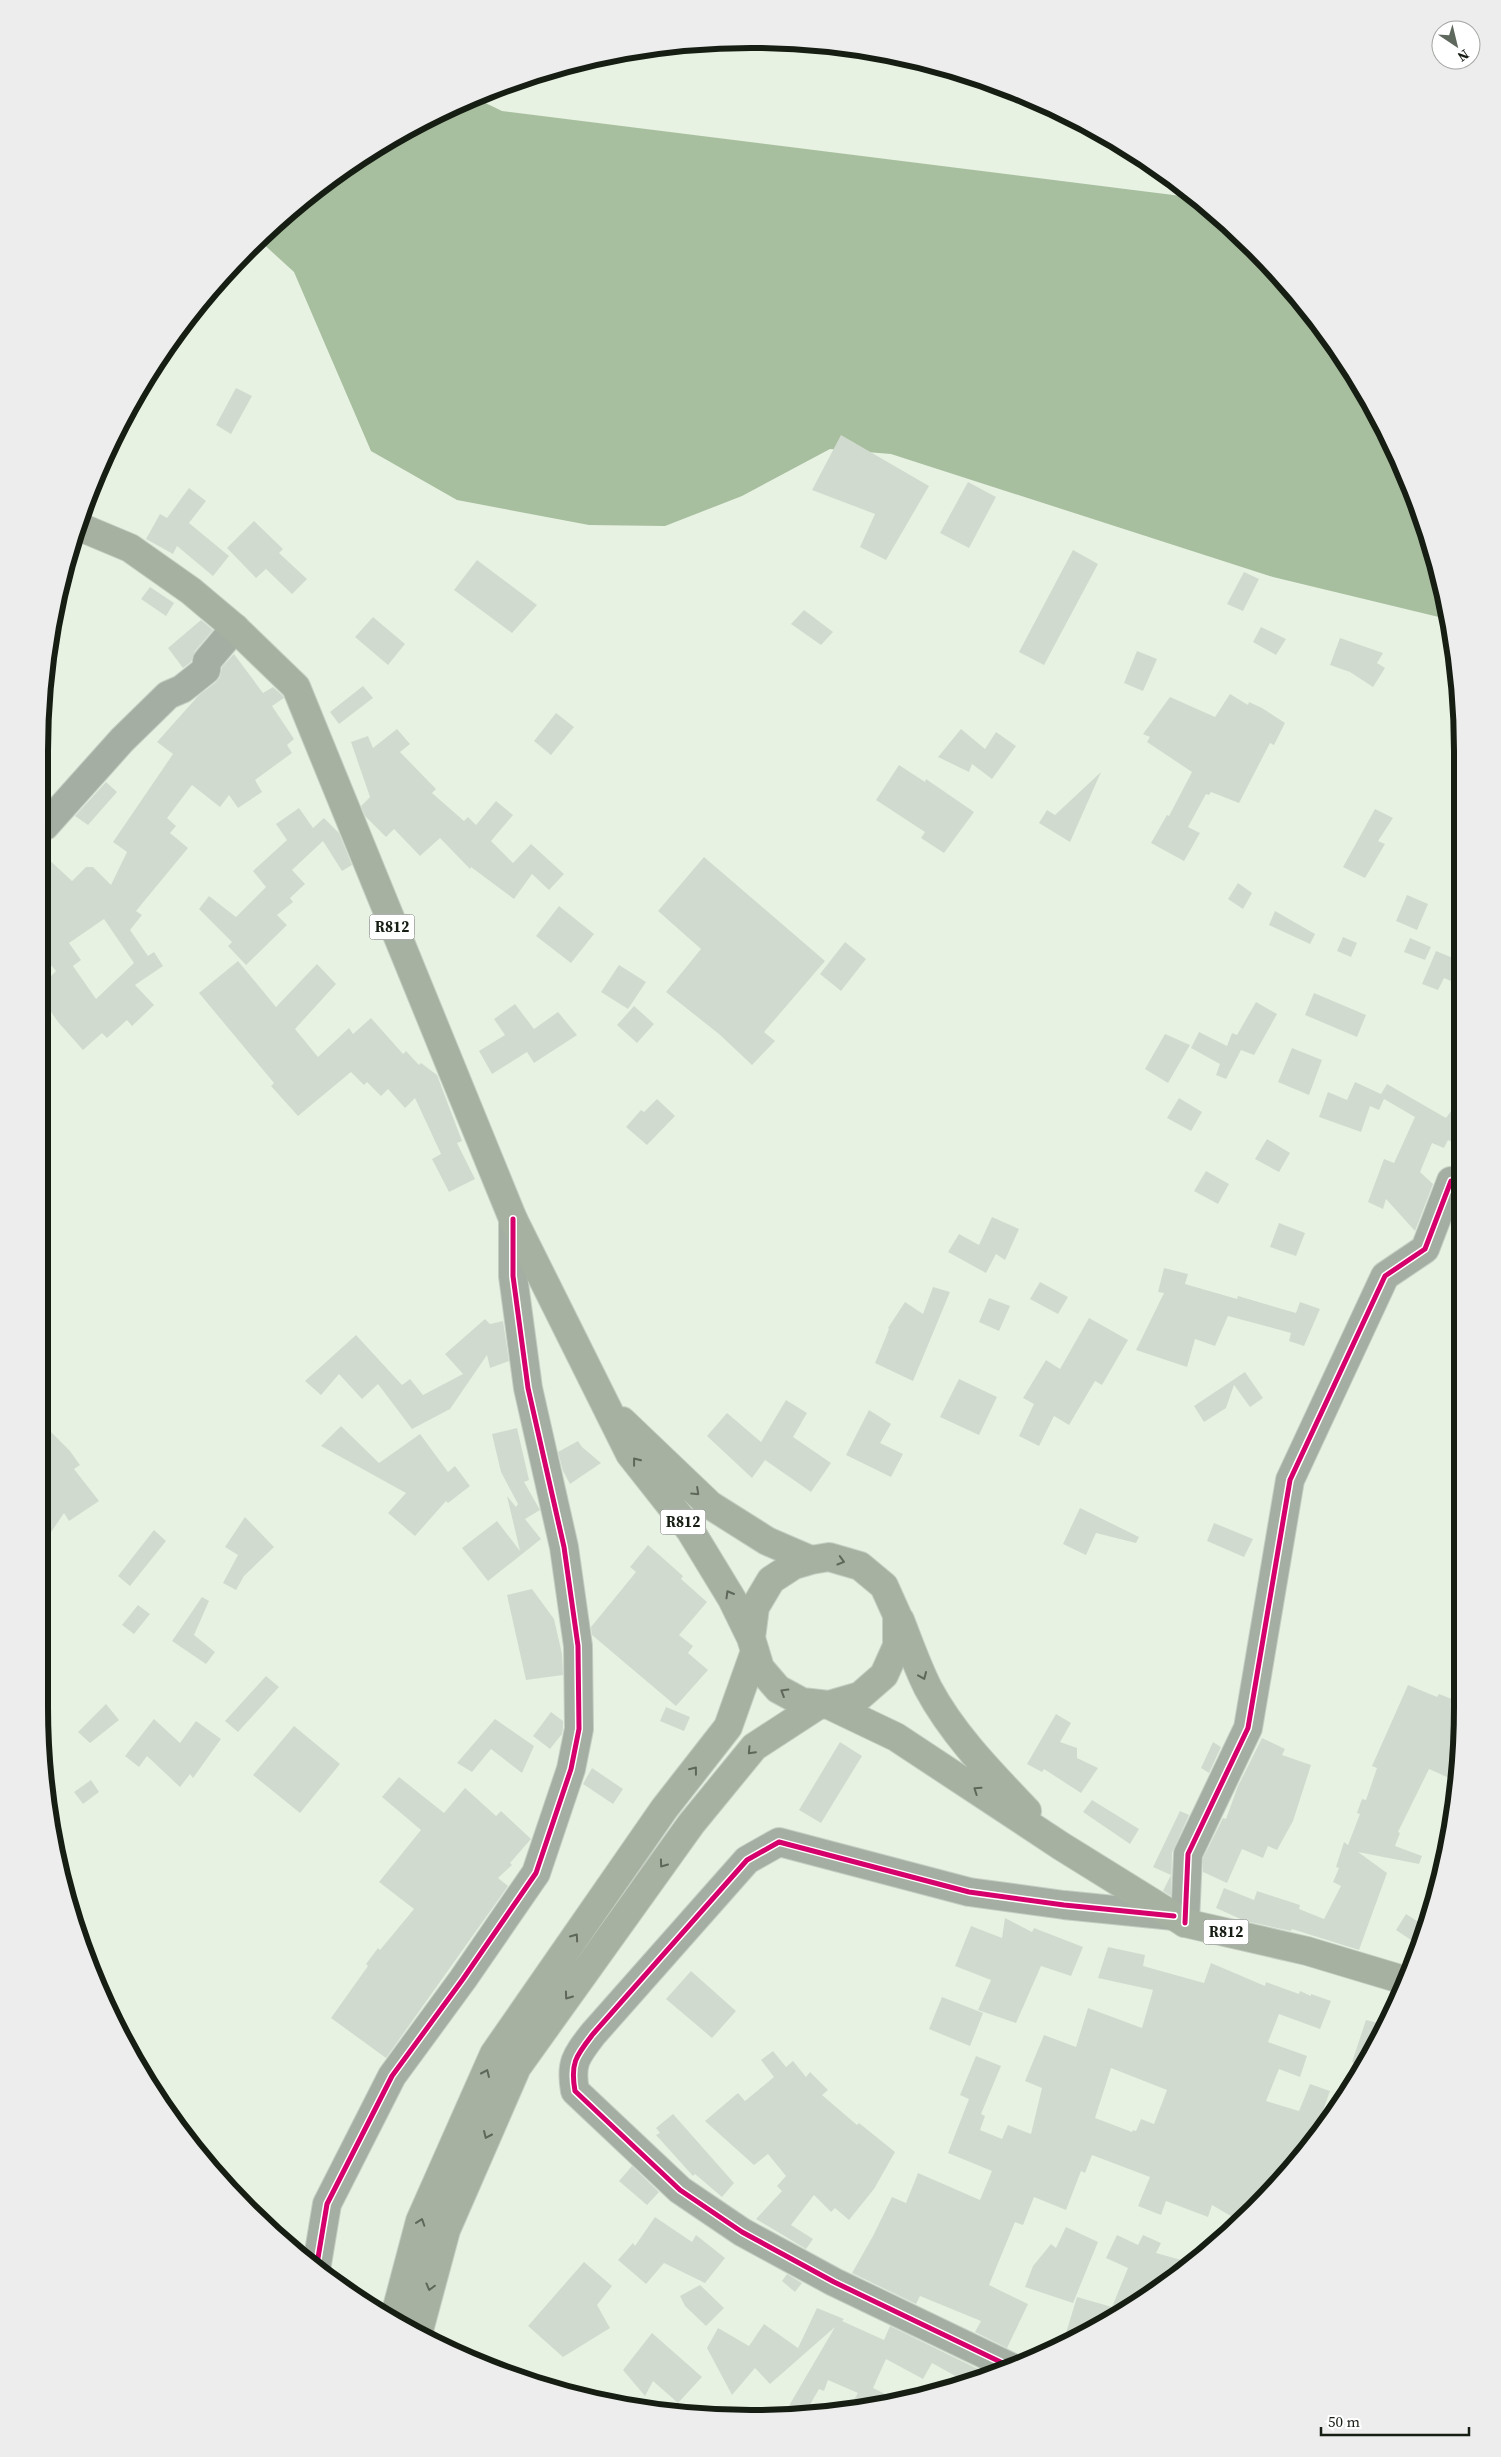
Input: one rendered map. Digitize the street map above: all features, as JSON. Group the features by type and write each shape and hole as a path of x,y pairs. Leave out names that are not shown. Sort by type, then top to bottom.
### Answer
{"main road":[{"name":"R812","path":"84,529 130,548 191,591 235,628 296,687 513,1219 610,1410 630,1454 690,1530 711,1562 732,1599 753,1644 760,1668 778,1689 802,1702 825,1705 896,1737 1061,1846 1180,1920 1307,1951 1399,1979"},
{"name":"R812","path":"610,1410 710,1505 767,1541 810,1560"},
{"name":"R812","path":"753,1644 755,1607 772,1580 794,1565 810,1560 829,1557 860,1566 884,1586 928,1688 948,1720 974,1754 1061,1846"},
{"name":"R812","path":"825,1705 860,1696 884,1675 897,1646 897,1615"},
{"path":"396,2313 420,2221 494,2054 664,1809 728,1726 753,1644"},
{"path":"420,2326 446,2230 518,2067 692,1824 754,1747 825,1705"}],"street":[{"path":"48,823 122,740 168,695 182,689 206,670 207,661 235,628"},
{"path":"1002,2363 834,2282 742,2232 680,2190 575,2092 572,2074 575,2057 746,1860 779,1842 968,1892 1180,1920 1188,1854 1248,1728 1290,1480 1385,1276 1425,1250 1451,1181"},
{"path":"318,2260 327,2204 392,2076 463,1979 536,1874 571,1770 576,1745 579,1729 578,1646 564,1547 528,1388 513,1276 513,1219"}],"shaded area":[{"path":"481,101 502,111 1182,196 1248,253 1279,287 1335,360 1359,399 1400,481 1430,569 1441,617 1273,577 891,454 830,449 742,496 665,526 589,525 457,500 371,451 294,272 263,244 323,193 360,166 399,142"}],"building":[{"path":"236,388 252,396 231,434 216,425"},
{"path":"841,435 929,486 886,560 860,547 875,514 812,490"},
{"path":"968,482 996,497 969,548 940,533"},
{"path":"189,488 206,501 189,523 229,556 213,576 177,546 173,554 146,539 160,514 167,518"},
{"path":"254,521 283,549 279,553 307,579 292,594 266,569 256,578 227,548"},
{"path":"1073,550 1098,564 1044,665 1019,652"},
{"path":"477,560 537,605 512,633 454,590"},
{"path":"1244,572 1259,579 1243,611 1227,604"},
{"path":"150,587 174,603 166,616 141,599"},
{"path":"804,610 833,632 821,645 791,624"},
{"path":"373,617 405,644 388,665 355,637"},
{"path":"201,620 213,630 195,651 191,662 183,668 168,648"},
{"path":"1261,627 1286,639 1276,655 1253,642"},
{"path":"1340,638 1383,653 1377,663 1385,668 1373,687 1350,672 1330,665"},
{"path":"1137,651 1157,659 1143,691 1124,683"},
{"path":"234,654 263,693 273,687 283,696 284,698 272,706 294,739 287,745 292,753 255,780 262,792 238,808 229,795 220,807 192,785 167,818 176,826 170,833 188,848 136,911 142,915 130,930 148,956 154,952 163,966 135,985 154,1005 132,1026 127,1020 107,1038 102,1033 83,1050 58,1022 48,1007 48,979 56,971 48,962 48,859 72,881 86,867 93,867 111,885 127,852 113,842 173,754 157,742 199,695 220,677 222,667","holes":["104,919 134,963 96,999 73,966 81,960 69,943"]},
{"path":"363,686 373,698 339,724 330,712"},
{"path":"1230,694 1248,705 1249,702 1262,708 1285,723 1274,745 1270,743 1239,803 1211,792 1209,795 1206,794 1188,827 1200,833 1184,861 1151,843 1167,815 1169,816 1192,772 1147,742 1150,737 1143,734 1170,697 1215,717"},
{"path":"556,713 574,727 551,755 534,741"},
{"path":"397,729 410,744 400,752 436,789 432,793 464,821 468,817 476,825 496,801 513,815 491,841 513,863 531,844 564,874 549,890 532,874 514,899 471,867 470,869 440,838 420,856 394,829 386,837 365,816 361,806 370,797 351,742 368,736 373,748"},
{"path":"961,729 985,749 996,732 1016,746 992,779 972,764 969,772 938,757"},
{"path":"899,765 925,782 926,779 974,812 944,853 921,838 925,832 876,800"},
{"path":"1101,772 1070,842 1039,823 1047,810 1055,815"},
{"path":"106,782 117,792 88,825 75,816"},
{"path":"299,808 313,828 324,818 339,833 352,865 342,871 323,841 292,870 305,884 290,898 293,902 277,915 287,925 246,965 228,946 232,942 199,909 209,896 236,917 266,887 253,871 287,840 276,824"},
{"path":"1375,809 1393,818 1378,841 1385,844 1365,878 1343,867"},
{"path":"704,857 825,961 764,1032 775,1041 752,1065 719,1034 666,992 701,949 658,911"},
{"path":"1238,883 1252,893 1243,909 1228,899"},
{"path":"1407,895 1428,904 1417,930 1396,921"},
{"path":"559,906 594,934 571,963 536,936"},
{"path":"1275,911 1315,934 1310,944 1269,925"},
{"path":"1343,937 1357,943 1351,957 1337,951"},
{"path":"1410,938 1431,947 1425,960 1404,952"},
{"path":"845,942 866,959 841,991 820,974"},
{"path":"1436,951 1454,958 1454,982 1444,978 1438,990 1422,984"},
{"path":"238,961 276,1007 317,964 336,984 295,1029 318,1057 349,1028 353,1034 371,1018 403,1054 406,1051 419,1065 421,1063 437,1075 462,1141 457,1143 475,1179 449,1192 432,1159 441,1154 415,1098 405,1108 388,1089 381,1096 367,1082 364,1085 351,1072 298,1116 271,1086 274,1083 199,993"},
{"path":"619,965 646,982 628,1009 601,992"},
{"path":"1314,993 1366,1015 1357,1037 1305,1015"},
{"path":"1256,1002 1277,1014 1254,1055 1241,1050 1226,1079 1216,1075 1220,1064 1191,1048 1199,1032 1227,1046 1232,1033 1237,1035"},
{"path":"515,1004 534,1029 558,1012 577,1035 534,1063 527,1052 492,1074 479,1051 505,1035 494,1019"},
{"path":"634,1006 654,1024 637,1043 617,1025"},
{"path":"1165,1034 1190,1045 1168,1083 1145,1069"},
{"path":"1292,1048 1322,1060 1309,1095 1278,1082"},
{"path":"1355,1082 1381,1094 1387,1084 1446,1118 1454,1107 1454,1143 1448,1140 1444,1148 1432,1143 1420,1172 1433,1184 1415,1231 1386,1199 1383,1209 1368,1202 1384,1159 1394,1163 1415,1117 1384,1099 1379,1110 1370,1106 1361,1132 1319,1117 1328,1092 1347,1100"},
{"path":"1179,1098 1202,1112 1191,1131 1167,1118"},
{"path":"657,1099 675,1116 647,1145 626,1127 641,1110 644,1112"},
{"path":"1267,1139 1290,1153 1279,1172 1255,1159"},
{"path":"1206,1171 1229,1184 1218,1204 1194,1191"},
{"path":"992,1217 1019,1229 1005,1260 996,1254 986,1273 948,1252 959,1234 979,1245"},
{"path":"1279,1223 1305,1233 1296,1256 1270,1247"},
{"path":"1164,1268 1188,1274 1185,1284 1237,1299 1238,1296 1296,1313 1300,1302 1320,1309 1304,1346 1289,1341 1291,1333 1228,1316 1215,1346 1195,1339 1187,1367 1136,1350 1164,1293 1158,1292"},
{"path":"1040,1282 1068,1297 1058,1314 1030,1299"},
{"path":"933,1287 950,1292 913,1381 875,1363 888,1328 905,1302 923,1314"},
{"path":"989,1298 1010,1306 999,1331 979,1322"},
{"path":"1089,1318 1128,1340 1102,1385 1095,1381 1069,1425 1054,1416 1039,1446 1019,1436 1034,1404 1023,1398 1046,1360 1060,1369"},
{"path":"485,1319 490,1324 503,1321 509,1361 490,1368 487,1355 450,1409 412,1429 378,1384 362,1399 339,1374 321,1395 305,1381 356,1335 402,1385 410,1379 423,1395 463,1374 445,1354"},
{"path":"1245,1372 1263,1398 1250,1407 1234,1385 1226,1408 1204,1422 1194,1406"},
{"path":"959,1379 997,1397 979,1435 940,1417"},
{"path":"786,1400 807,1413 793,1437 831,1463 811,1492 765,1460 752,1478 707,1436 727,1413 761,1442"},
{"path":"869,1410 891,1424 880,1443 903,1454 891,1477 846,1455"},
{"path":"341,1426 379,1463 420,1434 448,1472 455,1466 470,1486 448,1503 446,1501 415,1536 388,1513 406,1493 321,1446"},
{"path":"517,1428 529,1480 524,1482 540,1510 525,1519 541,1539 488,1581 462,1548 497,1521 520,1551 507,1496 516,1507 518,1504 501,1472 492,1434"},
{"path":"48,1429 70,1451 80,1465 74,1469 99,1501 69,1521 64,1513 48,1537"},
{"path":"578,1441 582,1447 601,1463 570,1484 563,1471 558,1452"},
{"path":"1080,1508 1139,1537 1136,1543 1096,1533 1086,1555 1063,1544"},
{"path":"245,1517 274,1547 244,1576 236,1590 223,1583 238,1555 225,1547"},
{"path":"1214,1523 1253,1539 1244,1557 1207,1541"},
{"path":"154,1530 166,1541 130,1586 118,1576"},
{"path":"648,1545 683,1576 681,1579 707,1602 679,1635 693,1646 688,1653 708,1670 676,1706 592,1635 591,1627 636,1572 630,1567"},
{"path":"532,1589 554,1619 562,1654 563,1675 526,1680 507,1595"},
{"path":"202,1597 209,1601 194,1635 215,1652 206,1664 172,1641"},
{"path":"138,1605 150,1614 134,1634 122,1625"},
{"path":"266,1676 279,1687 238,1732 225,1721"},
{"path":"1408,1685 1437,1697 1439,1694 1454,1700 1449,1778 1429,1769 1398,1832 1400,1833 1395,1846 1422,1856 1419,1864 1358,1852 1387,1873 1359,1950 1292,1929 1291,1931 1245,1921 1216,1908 1224,1888 1254,1900 1257,1891 1300,1905 1299,1909 1324,1919 1341,1886 1333,1882 1339,1868 1336,1867 1344,1842 1348,1845 1360,1814 1357,1813 1362,1799 1366,1800 1377,1768 1372,1766"},
{"path":"106,1704 119,1720 90,1743 78,1732"},
{"path":"666,1707 690,1717 684,1731 660,1721"},
{"path":"551,1712 563,1721 563,1728 562,1734 550,1749 533,1736"},
{"path":"1056,1714 1071,1723 1060,1742 1077,1748 1077,1758 1098,1768 1081,1793 1044,1769 1042,1772 1027,1764"},
{"path":"154,1719 180,1743 196,1721 221,1739 193,1778 190,1774 180,1787 147,1756 139,1767 125,1756"},
{"path":"495,1719 534,1746 522,1773 491,1749 472,1772 457,1763"},
{"path":"294,1726 340,1764 300,1813 253,1775"},
{"path":"1262,1738 1285,1749 1282,1755 1311,1765 1293,1821 1277,1850 1268,1846 1263,1858 1242,1849 1227,1883 1203,1872 1203,1858 1223,1818 1226,1819 1238,1786"},
{"path":"840,1742 862,1756 821,1823 799,1810"},
{"path":"1213,1742 1221,1747 1209,1773 1201,1768"},
{"path":"592,1768 623,1789 613,1804 583,1784"},
{"path":"399,1777 444,1813 465,1788 496,1816 501,1811 531,1839 510,1863 512,1865 498,1878 508,1886 386,2058 331,2018 368,1966 366,1964 378,1948 380,1950 414,1909 379,1882 421,1830 382,1797"},
{"path":"91,1780 99,1792 83,1804 74,1792"},
{"path":"1092,1800 1139,1829 1130,1844 1083,1812"},
{"path":"1180,1811 1189,1815 1172,1853 1171,1896 1163,1891 1171,1875 1153,1867"},
{"path":"1406,1914 1419,1922 1413,1941 1396,1930"},
{"path":"1005,1918 1032,1932 1034,1928 1083,1947 1071,1976 1041,1966 1016,2023 978,2010 991,1980 955,1966 971,1926 1002,1938"},
{"path":"1108,1947 1145,1955 1143,1966 1204,1983 1211,1963 1265,1986 1266,1982 1299,1994 1300,1991 1331,2001 1320,2029 1279,2014 1268,2042 1307,2056 1300,2077 1279,2069 1266,2101 1299,2111 1310,2084 1330,2091 1321,2116 1279,2170 1248,2204 1233,2217 1212,2205 1208,2217 1166,2201 1161,2215 1138,2206 1150,2177 1092,2155 1085,2173 1081,2171 1066,2210 1034,2197 1023,2225 1015,2222 989,2285 1028,2304 1007,2348 975,2332 981,2321 920,2296 916,2304 852,2273 892,2197 906,2203 918,2173 980,2200 992,2171 948,2153 969,2099 960,2095 976,2056 1001,2066 981,2114 985,2116 980,2130 1002,2139 1008,2125 1031,2134 1042,2088 1025,2081 1044,2035 1076,2047 1088,2008 1142,2028 1153,1990 1098,1978","holes":["1111,2068 1167,2090 1154,2124 1141,2119 1136,2131 1133,2130 1132,2132 1095,2118"]},
{"path":"691,1971 736,2011 712,2038 666,1999"},
{"path":"942,1997 983,2013 970,2046 929,2029"},
{"path":"1366,2020 1378,2023 1355,2064 1352,2062"},
{"path":"773,2051 786,2067 793,2061 806,2077 810,2072 828,2090 822,2095 857,2125 859,2123 895,2152 874,2189 849,2220 835,2208 831,2212 814,2195 791,2225 813,2239 806,2249 756,2219 782,2191 777,2186 786,2176 768,2154 754,2165 705,2121 738,2093 745,2101 774,2077 761,2060"},
{"path":"673,2114 734,2183 722,2197 695,2174 693,2176 656,2135 660,2133 656,2128"},
{"path":"632,2166 659,2192 647,2205 619,2181"},
{"path":"655,2217 692,2242 696,2235 725,2258 705,2283 664,2263 646,2284 618,2260 633,2243 635,2246"},
{"path":"1066,2227 1098,2242 1073,2303 1025,2287 1033,2266 1051,2244 1056,2248"},
{"path":"1117,2235 1138,2245 1143,2235 1161,2243 1156,2253 1183,2260 1141,2291 1065,2335 1077,2297 1112,2307 1128,2268 1106,2258"},
{"path":"584,2262 612,2286 597,2305 610,2328 563,2357 528,2326"},
{"path":"787,2274 802,2283 795,2292 782,2281"},
{"path":"700,2285 724,2308 706,2326 685,2306 680,2296"},
{"path":"817,2308 844,2319 842,2321 884,2340 890,2326 981,2370 958,2378 932,2363 923,2379 886,2359 873,2388 889,2396 856,2401 854,2400 858,2393 828,2380 824,2391 819,2389 809,2407 787,2408 835,2327 770,2384 755,2368 732,2395 707,2348 718,2328 749,2346 764,2324 798,2348"},
{"path":"652,2333 702,2377 678,2403 653,2381 645,2396 623,2370"}],"cycle path":[{"path":"1185,1923 1188,1854 1248,1728 1290,1480 1385,1276 1425,1249 1451,1181"},
{"path":"318,2260 327,2204 392,2076 463,1979 536,1873 571,1769 579,1729 578,1646 564,1547 528,1388 513,1276 513,1219"},
{"path":"1002,2363 834,2282 742,2232 680,2190 575,2091 573,2073 576,2060 582,2048 593,2034 747,1860 779,1842 969,1892 1064,1905 1174,1916"}]}
